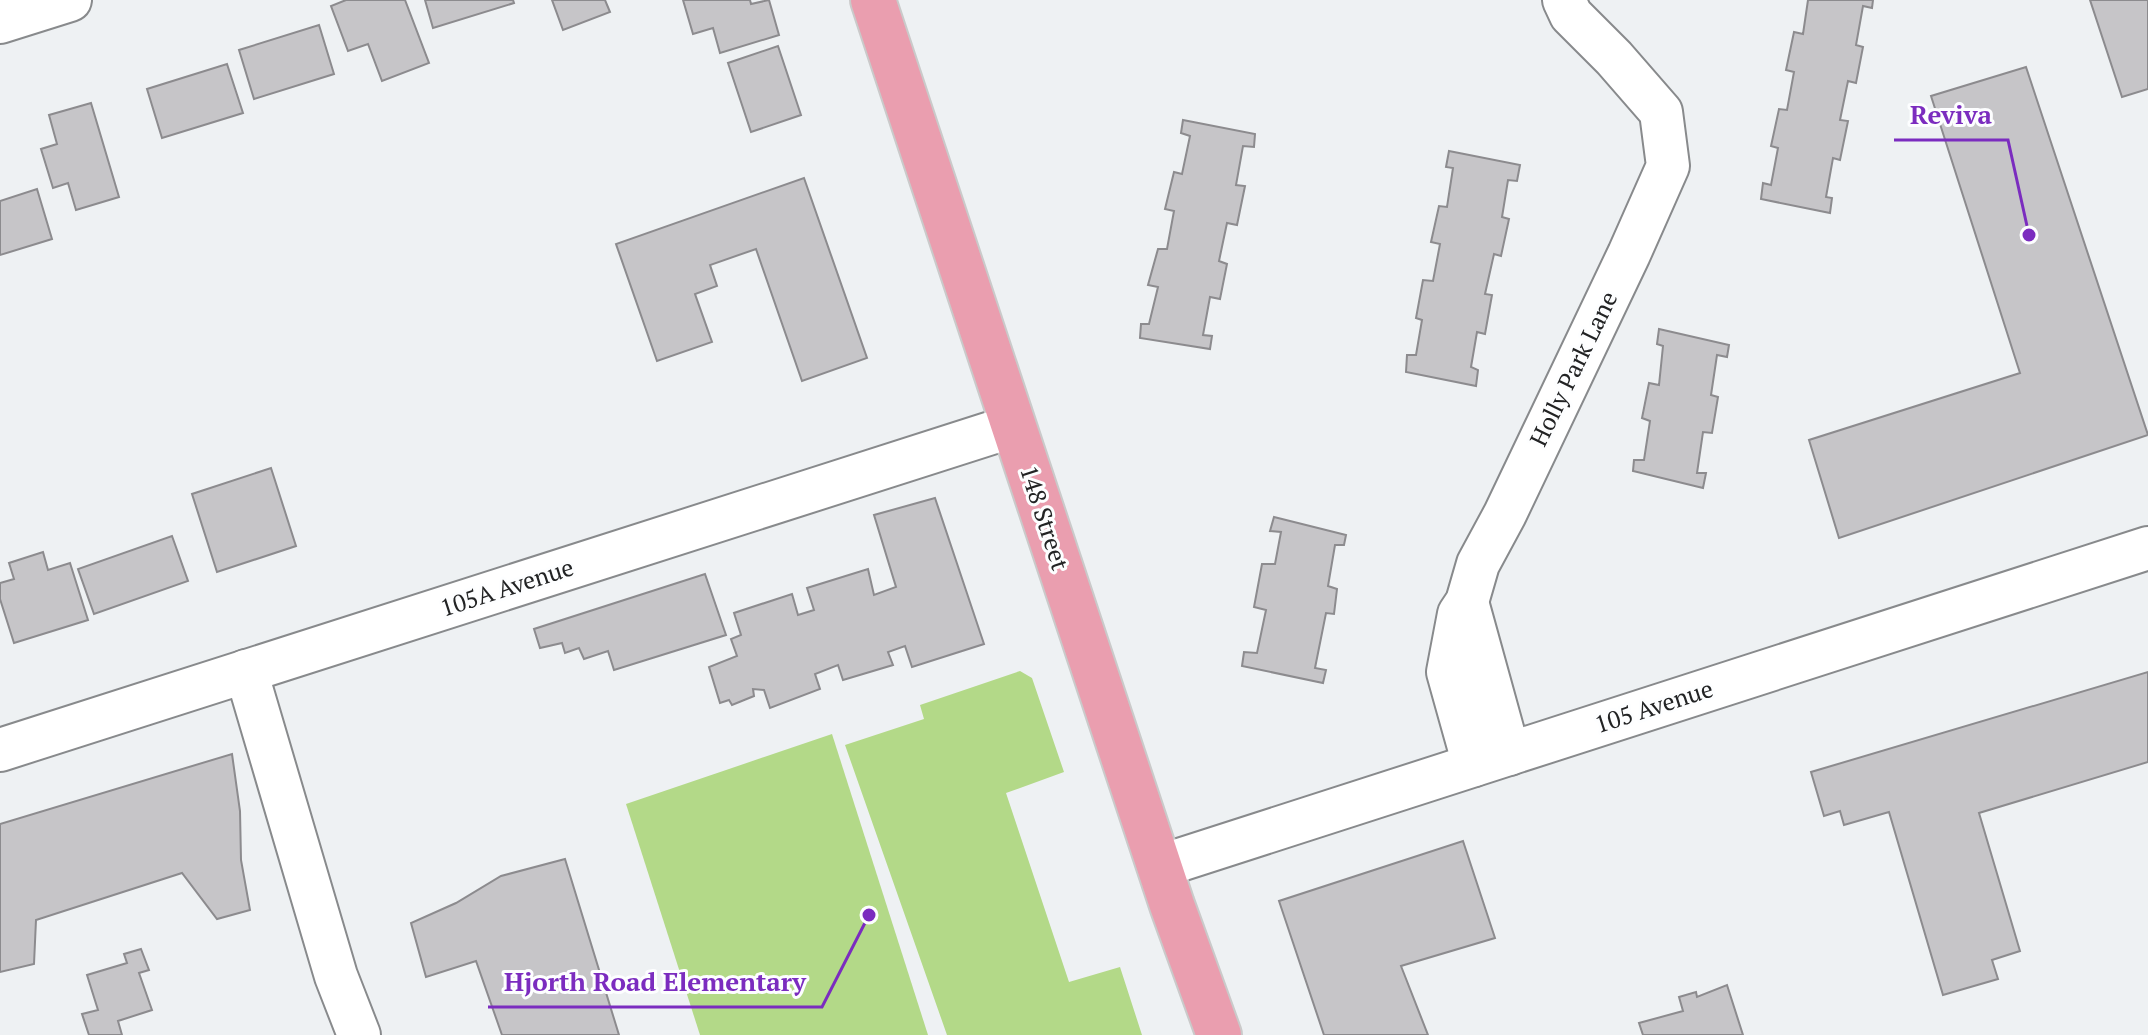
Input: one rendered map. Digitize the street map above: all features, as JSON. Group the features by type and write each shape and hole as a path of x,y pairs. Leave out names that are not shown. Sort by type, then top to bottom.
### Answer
{"main road":[{"name":"148 Street","path":"873,0 1219,1035"}],"street":[{"path":"0,22 70,0"},
{"name":"Holly Park Lane","path":"1492,760 1467,602 1478,564 1505,514 1668,166 1661,112 1571,15 1564,0"},
{"name":"105A Avenue","path":"0,750 1013,426"},
{"name":"105 Avenue","path":"1161,866 2148,548"},
{"path":"246,671 336,976 359,1035"}],"green space":[{"path":"1020,671 1032,678 1064,772 1006,793 1069,982 1120,967 1142,1035 947,1035 845,745 924,719 920,705"},
{"path":"832,734 928,1035 700,1035 626,804"}],"building":[{"path":"346,0 405,0 429,63 382,81 368,44 348,51 331,6"},
{"path":"425,0 513,0 514,3 433,28"},
{"path":"552,0 605,0 610,12 563,30"},
{"path":"683,0 750,0 751,4 769,0 779,35 720,53 713,28 693,34"},
{"path":"1808,0 1873,0 1872,8 1863,6 1856,45 1863,47 1856,83 1848,81 1840,120 1848,121 1840,160 1833,158 1826,197 1832,198 1830,213 1761,199 1763,183 1771,185 1778,148 1771,146 1779,109 1787,110 1794,72 1786,70 1794,32 1803,34"},
{"path":"2090,0 2148,0 2148,89 2122,97"},
{"path":"319,25 334,74 254,99 239,50"},
{"path":"778,46 801,115 751,132 728,63"},
{"path":"227,64 243,113 162,138 147,89"},
{"path":"2026,67 2148,435 1839,538 1809,440 2020,373 1931,96"},
{"path":"91,103 119,197 76,210 68,183 53,188 41,149 57,144 49,115"},
{"path":"1183,120 1255,134 1254,147 1243,146 1236,185 1245,186 1237,225 1227,223 1219,261 1227,264 1220,299 1210,297 1203,335 1212,336 1210,349 1140,338 1141,324 1149,324 1158,287 1148,285 1158,249 1167,249 1174,211 1165,209 1174,172 1182,174 1190,136 1181,133"},
{"path":"1449,151 1520,165 1517,181 1508,180 1502,217 1509,219 1501,256 1494,254 1485,294 1492,295 1485,334 1477,332 1471,367 1478,370 1476,386 1406,372 1407,355 1416,355 1422,320 1416,318 1423,280 1433,281 1440,244 1431,242 1439,206 1447,207 1453,168 1446,167"},
{"path":"804,178 867,358 802,381 756,249 710,265 717,286 695,294 712,342 657,361 616,244"},
{"path":"37,189 52,239 0,255 0,201"},
{"path":"1659,329 1729,345 1727,357 1717,355 1711,395 1718,397 1712,433 1703,432 1697,473 1706,473 1703,488 1633,471 1634,460 1644,460 1650,421 1642,418 1649,383 1659,385 1663,346 1657,344"},
{"path":"271,468 296,546 217,572 192,494"},
{"path":"935,498 984,644 912,667 905,646 888,652 893,665 843,680 838,665 815,674 820,689 770,708 764,690 753,689 754,696 732,705 729,700 720,703 709,667 737,656 731,639 741,635 734,613 792,594 798,615 814,610 807,588 868,569 874,595 896,587 874,515"},
{"path":"1274,517 1346,535 1344,545 1335,545 1328,586 1337,589 1334,614 1326,613 1315,668 1326,670 1323,683 1242,666 1244,652 1257,653 1266,610 1254,607 1262,564 1275,564 1281,532 1270,531"},
{"path":"172,536 188,581 94,614 78,569"},
{"path":"43,552 48,570 70,563 88,620 14,643 0,599 0,583 14,579 9,563"},
{"path":"705,574 726,635 614,670 608,651 584,659 579,648 565,653 562,643 540,648 534,629"},
{"path":"2148,672 2148,762 1979,813 2020,951 1992,960 1998,979 1943,995 1889,812 1844,825 1840,811 1824,816 1811,772"},
{"path":"232,754 240,811 241,860 250,910 217,919 182,873 36,920 34,964 0,972 0,824"},
{"path":"1463,841 1495,938 1401,966 1428,1035 1324,1035 1279,901"},
{"path":"565,859 619,1035 502,1035 476,961 426,977 411,923 456,903 501,876"},
{"path":"141,949 149,970 139,973 152,1010 118,1021 122,1035 89,1035 82,1014 98,1010 87,975 127,963 124,954"},
{"path":"1727,985 1743,1035 1643,1035 1639,1023 1683,1011 1679,997 1696,992 1697,997"}],"place":[{"name":"Reviva","path":"2029,235"},
{"name":"Hjorth Road Elementary","path":"869,915"}]}
